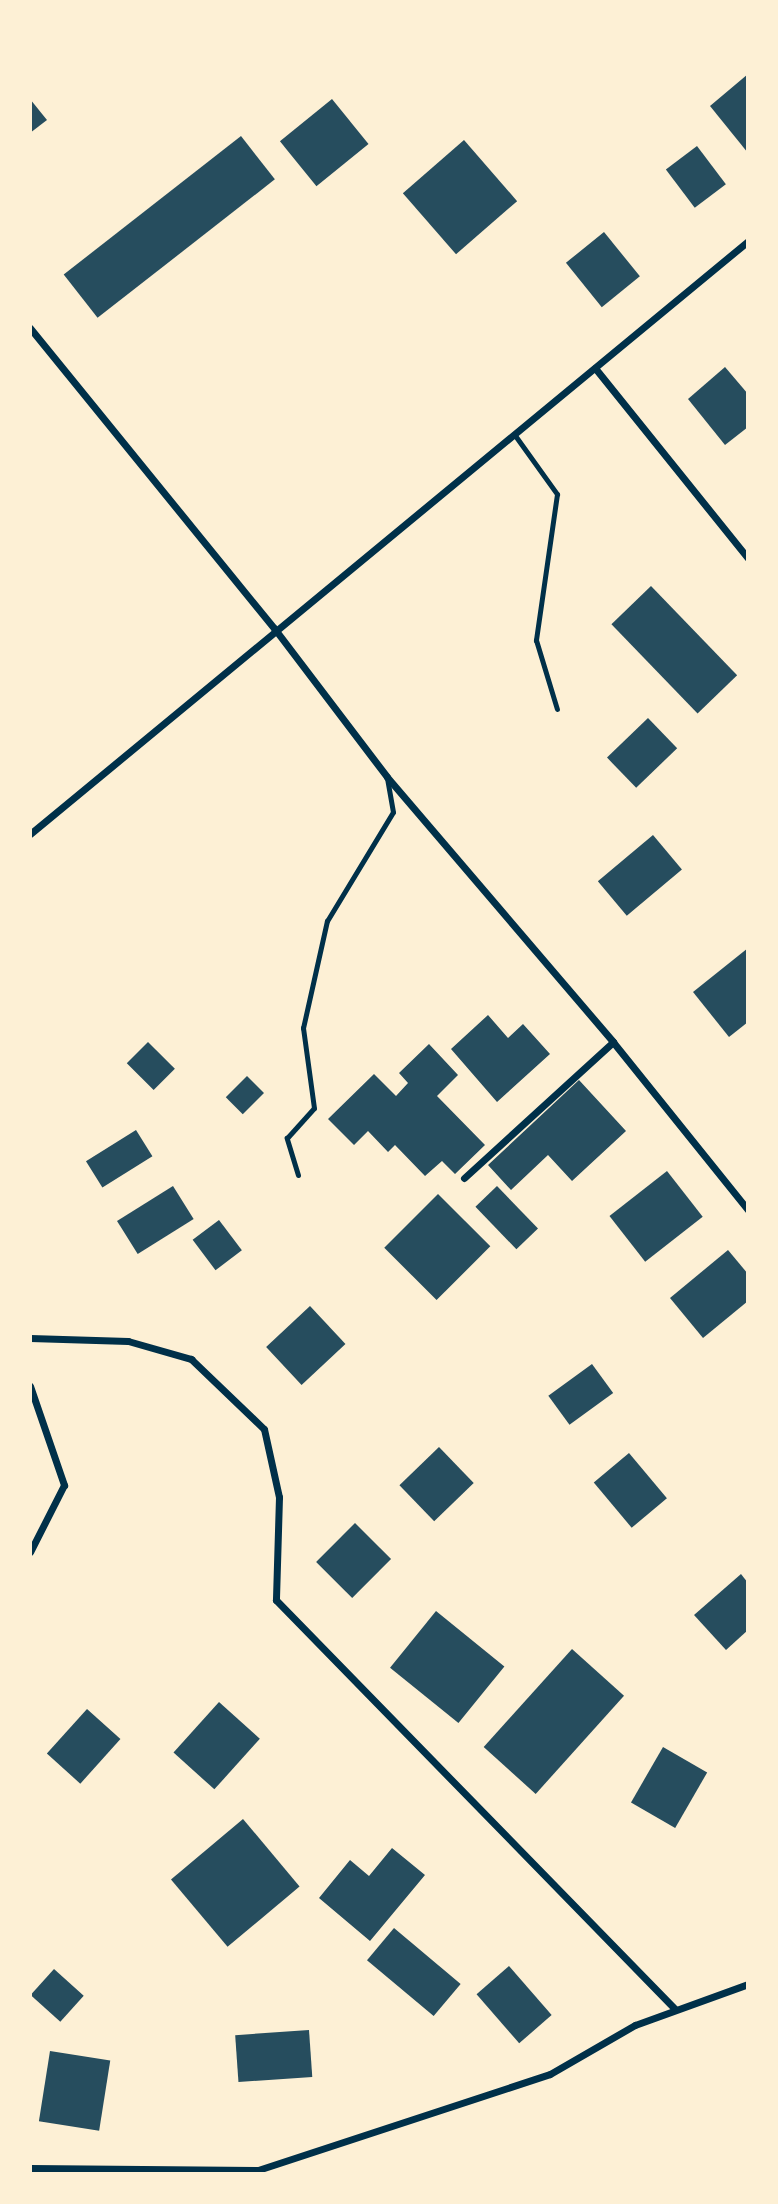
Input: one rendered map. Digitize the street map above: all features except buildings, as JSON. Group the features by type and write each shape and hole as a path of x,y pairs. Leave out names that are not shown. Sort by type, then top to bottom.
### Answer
{"street":[{"path":"30,834 274,628 748,241"},
{"path":"30,328 274,628 387,778 613,1042 748,1210"},
{"path":"595,368 748,558"},
{"path":"464,1178 613,1042"},
{"path":"30,1338 128,1340 191,1359 264,1429 279,1497 276,1600 675,2009"},
{"path":"30,1387 64,1485 30,1552"},
{"path":"30,2168 258,2169 550,2074 635,2025 748,1984"}],"lane":[{"path":"514,434 558,494 536,640 557,709"},
{"path":"298,1175 286,1138 314,1108 303,1028 327,921 393,812 387,778"}]}
